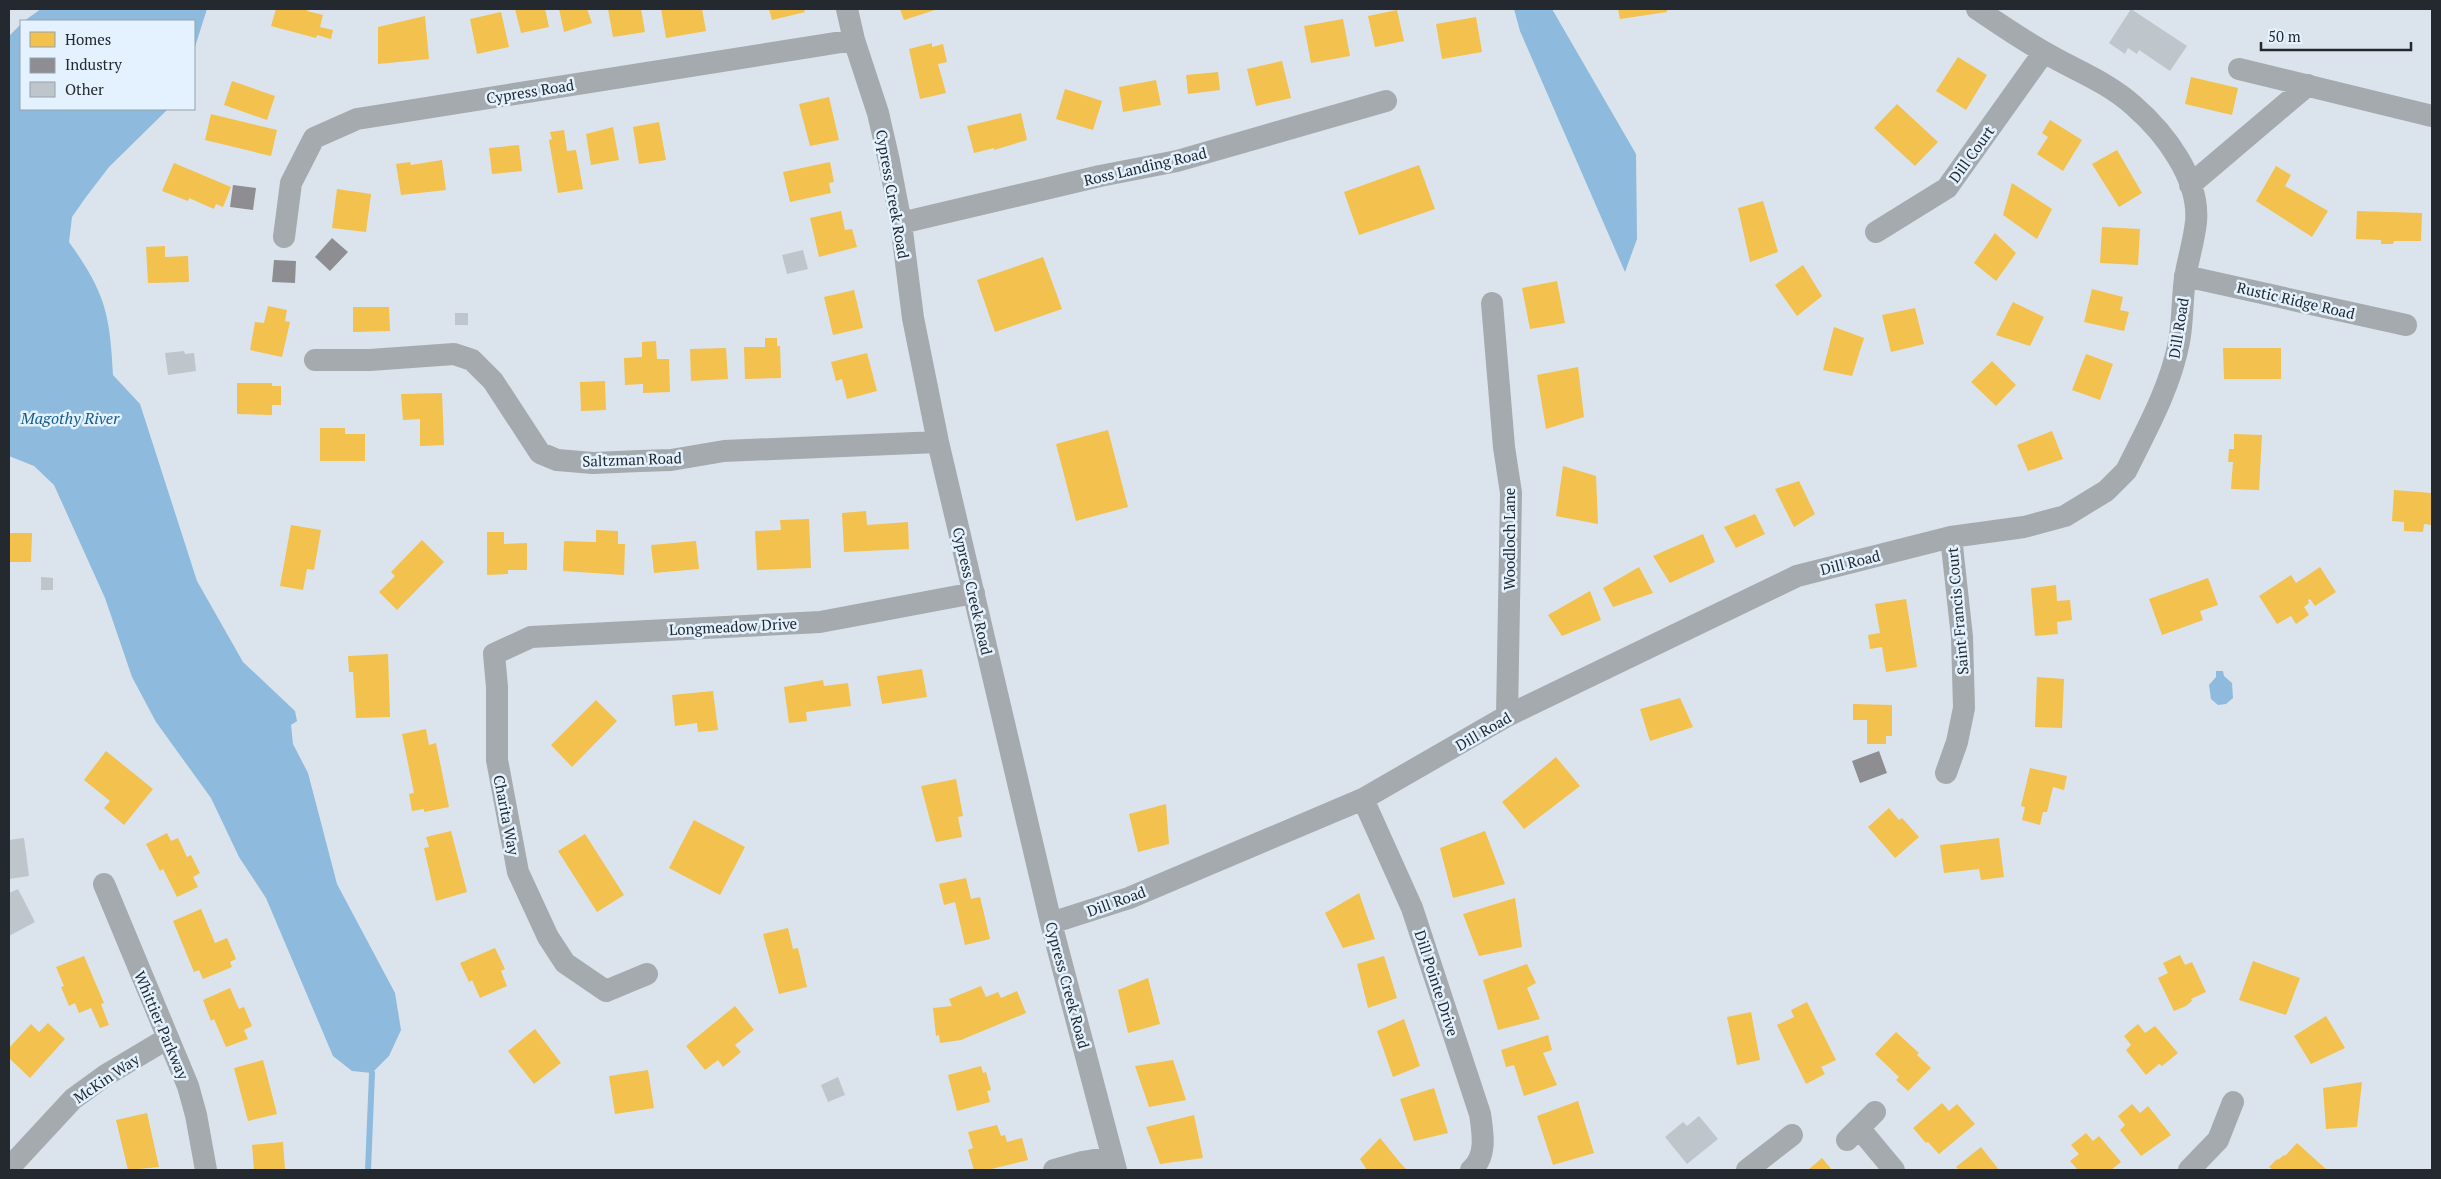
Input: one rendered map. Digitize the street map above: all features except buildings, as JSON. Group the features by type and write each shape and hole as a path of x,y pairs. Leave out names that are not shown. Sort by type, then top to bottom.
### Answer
{"street":[{"name":"Cypress Creek Road","path":"847,9 854,40 878,113 901,223 913,318 938,442 1052,923 1114,1164"},
{"name":"Dill Road","path":"1052,923 1128,898 1363,799 1507,716 1797,576 1951,537 2024,527 2065,516 2080,509 2118,481 2126,471 2166,389 2179,342 2185,276 2196,221 2195,201 2180,162 2165,139 2134,106 2106,85 2044,52 1977,9"},
{"name":"Cypress Road","path":"284,237 290,183 314,138 357,119 854,40"},
{"name":"Dill Court","path":"1876,232 1946,188 2044,52"},
{"path":"2239,69 2432,116"},
{"path":"2190,186 2308,85"},
{"name":"Ross Landing Road","path":"901,223 1100,176 1177,161 1386,101"},
{"name":"Rustic Ridge Road","path":"2185,276 2406,325"},
{"name":"Woodloch Lane","path":"1492,303 1504,447 1511,494 1507,716"},
{"name":"Saltzman Road","path":"315,360 370,360 454,354 472,360 493,381 540,453 557,460 593,464 640,462 672,460 724,451 938,442"},
{"name":"Saint Francis Court","path":"1946,773 1957,742 1964,708 1962,637 1951,537"},
{"name":"Longmeadow Drive","path":"494,654 531,637 820,622 974,593"},
{"name":"Charita Way","path":"494,654 497,687 497,760 518,872 548,937 565,963 606,991 647,974"},
{"name":"Dill Pointe Drive","path":"1363,799 1412,908 1480,1114 1484,1142 1478,1165 1471,1170"},
{"name":"Whittier Parkway","path":"104,884 185,1079 196,1115 206,1170"},
{"name":"McKin Way","path":"9,1168 73,1099 106,1075 168,1038"},
{"path":"2189,1170 2218,1140 2233,1102"},
{"path":"1875,1112 1853,1134 1894,1170"},
{"path":"1746,1170 1792,1135"},
{"path":"1054,1170 1082,1162 1114,1164"}],"water":[{"path":"41,9 207,9 195,47 195,20 25,20"},
{"path":"1514,9 1552,9 1636,154 1637,239 1625,272 1520,31"},
{"name":"Magothy River","path":"20,25 20,110 167,110 109,167 86,197 72,217 69,242 91,275 98,290 110,336 113,375 140,404 197,581 243,662 295,711 297,721 291,725 293,744 308,773 337,884 395,993 401,1030 389,1056 372,1073 352,1071 333,1056 266,898 239,857 211,798 156,722 132,677 105,598 54,485 34,466 9,456 9,36"},
{"path":"2216,671 2223,671 2224,676 2232,683 2233,698 2226,704 2218,705 2211,699 2209,685 2216,677"}],"waterway":[{"path":"368,1170 372,1073"}]}
